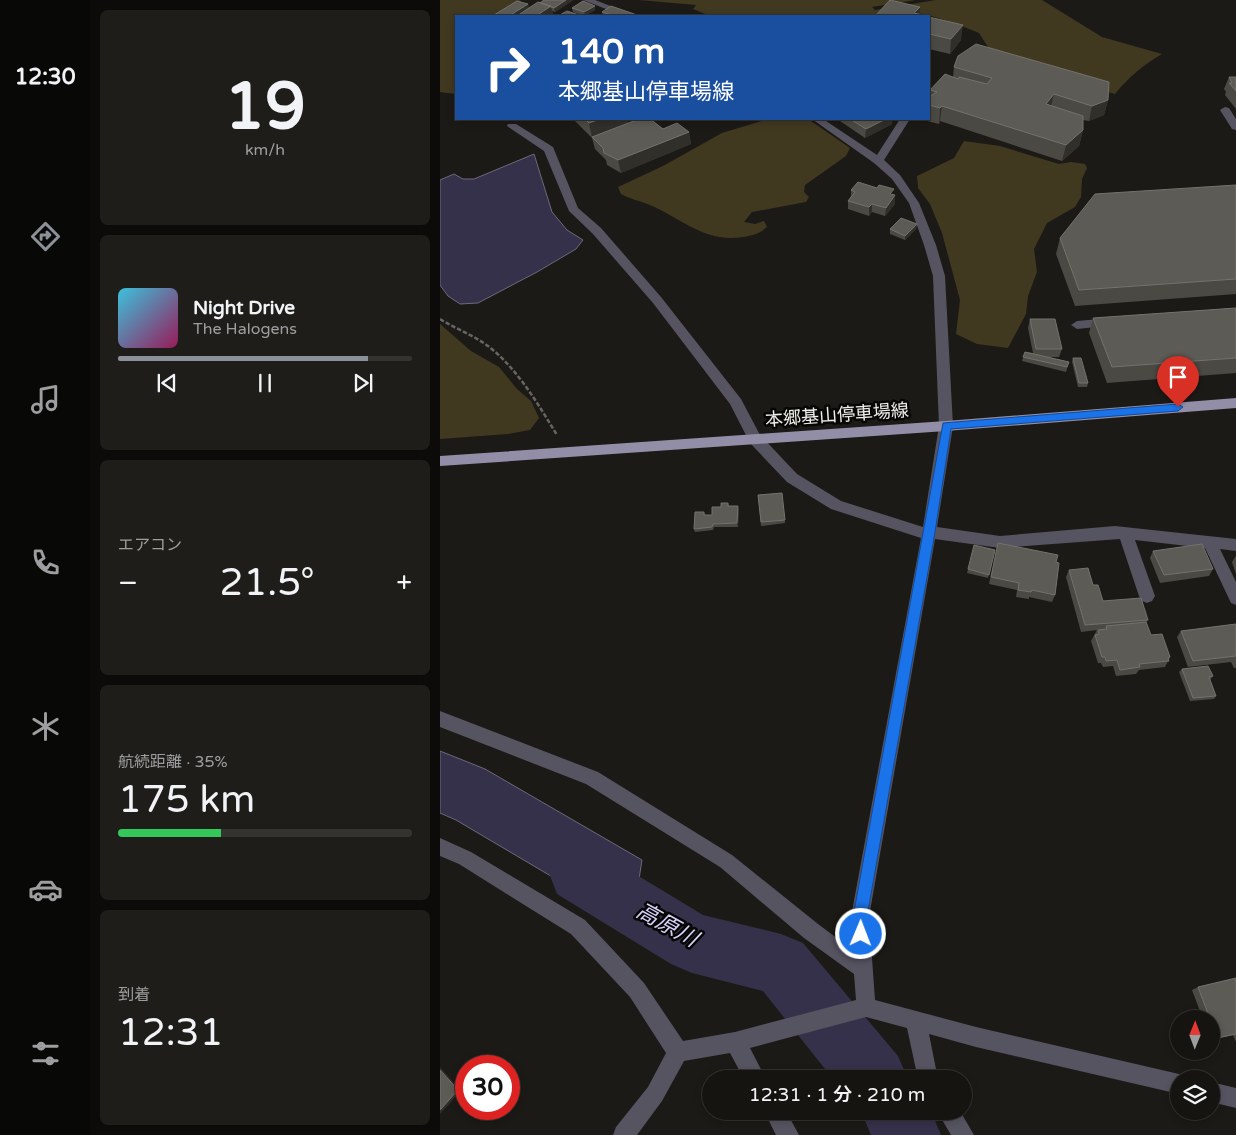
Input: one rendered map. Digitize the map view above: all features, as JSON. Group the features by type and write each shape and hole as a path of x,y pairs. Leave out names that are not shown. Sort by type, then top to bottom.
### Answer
{"main road":[{"name":"本郷基山停車場線","path":"440,461 946,426 1236,403"}],"street":[{"path":"587,0 629,15"},
{"path":"1225,110 1236,127"},
{"path":"818,120 878,161 896,177 914,203 939,276 946,426 929,533 860,917 866,1008"},
{"path":"878,161 904,120"},
{"path":"512,126 549,149 572,209 597,231 657,300 736,402 742,417 755,439 792,478 836,505 929,533 1000,542 1115,532 1236,545"},
{"path":"1077,325 1126,321"},
{"path":"1126,534 1147,596"},
{"path":"1210,542 1236,598"},
{"path":"440,719 592,778 726,861 811,931 863,969"},
{"path":"440,847 465,858 578,927 637,990 678,1052"},
{"path":"678,1052 735,1042 866,1008 916,1022 1170,1082"},
{"path":"916,1022 926,1070"},
{"path":"735,1042 751,1070"},
{"path":"624,1135 655,1094 678,1052"},
{"path":"1220,1094 1236,1098"},
{"path":"779,1120 788,1135"},
{"path":"953,1120 963,1135"}],"path":[{"path":"440,319 479,339 497,354 539,406 566,451"}],"shaded area":[{"path":"440,0 520,0 521,2 494,15 455,15 455,94 440,92"},
{"path":"639,0 916,0 872,7 875,10 936,0 1042,0 1102,37 1162,54 1137,72 1115,94 1078,84 990,50 979,33 930,15 903,11 886,15 708,15 693,9 696,5"},
{"path":"765,120 809,120 850,148 846,156 805,185 804,192 809,197 806,202 752,212 744,222 755,224 764,221 767,227 753,235 729,238 705,233 650,205 621,194 618,187 663,166 722,133"},
{"path":"964,141 1000,146 1059,164 1071,162 1085,164 1087,168 1082,179 1081,197 1075,207 1047,223 1034,249 1037,272 1028,296 1026,314 1008,348 977,344 956,334 960,300 942,233 930,204 918,188 917,176 954,158"},
{"path":"534,154 552,212 567,230 583,240 576,249 478,303 460,304 448,296 440,285 440,180 454,174 463,179 474,179"},
{"path":"440,324 471,351 499,367 517,389 531,401 539,418 530,430 508,434 440,439"},
{"path":"440,751 485,769 642,860 632,924 456,820 440,813"}],"building":[{"path":"544,0 566,0 554,8 540,3"},
{"path":"890,0 920,7 914,13 923,15 876,15"},
{"path":"517,1 528,4 511,15 494,15"},
{"path":"583,1 595,6 584,12 572,8"},
{"path":"538,2 551,6 538,15 518,15"},
{"path":"611,6 637,15 612,15 602,12"},
{"path":"567,11 579,15 560,15"},
{"path":"930,17 963,25 951,39 930,34"},
{"path":"976,44 1109,82 1108,100 1092,106 1054,94 1046,104 1083,116 1083,130 1066,145 942,106 940,108 930,105 930,96 937,92 930,90 945,74 958,79 959,77 987,84 992,78 954,67 958,56"},
{"path":"1229,77 1236,77 1236,91 1229,83 1232,83"},
{"path":"586,120 597,120 589,123"},
{"path":"636,120 651,120 663,129 677,123 689,132 618,160 604,153 603,148 592,137"},
{"path":"852,120 884,120 866,129"},
{"path":"858,182 877,188 879,185 894,189 890,194 895,195 886,208 872,204 869,207 848,201 855,192 851,190"},
{"path":"1236,185 1236,279 1079,290 1060,238 1095,194"},
{"path":"901,218 917,224 905,236 890,229"},
{"path":"1236,308 1236,358 1112,367 1093,318"},
{"path":"1030,319 1055,319 1062,349 1036,349"},
{"path":"1025,352 1069,362 1067,367 1023,357"},
{"path":"1073,358 1081,358 1088,383 1079,383"},
{"path":"782,493 785,520 761,522 758,495"},
{"path":"721,503 728,503 728,506 738,506 737,523 713,524 712,527 694,529 695,512 704,512 704,515 712,515 712,507 721,507"},
{"path":"998,543 1058,555 1056,562 1059,563 1055,595 1032,590 1031,592 1018,590 1019,583 991,577"},
{"path":"1202,544 1213,569 1164,575 1153,551"},
{"path":"974,545 995,550 989,575 968,569"},
{"path":"1088,568 1093,585 1098,585 1103,601 1141,598 1148,620 1085,625 1069,570"},
{"path":"1146,622 1151,635 1162,634 1170,657 1168,658 1169,661 1139,664 1140,667 1120,670 1117,660 1106,661 1105,657 1102,657 1095,635 1099,634 1098,630 1107,629 1106,626"},
{"path":"1236,624 1236,656 1193,661 1181,631"},
{"path":"1208,666 1213,676 1209,677 1216,696 1193,698 1182,669"},
{"path":"1236,978 1236,1034 1220,1037 1220,1010 1207,1010 1198,987"},
{"path":"440,1070 455,1087 455,1093 440,1110"}],"waterway":[{"name":"高原川","path":"578,873 692,943 781,965 868,1070"},
{"name":"高原川","path":"899,1120 907,1135"}],"route":[{"path":"861,934 860,917 929,532 946,426 1178,407"}]}
